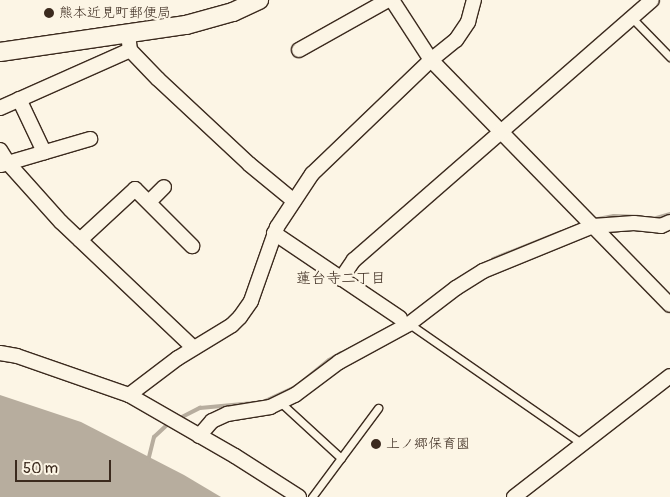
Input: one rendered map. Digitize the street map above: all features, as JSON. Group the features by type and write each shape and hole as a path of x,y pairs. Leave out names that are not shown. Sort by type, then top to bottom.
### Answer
{"street":[{"path":"0,108 129,42 232,12 259,0"},
{"path":"299,50 390,0 431,60 500,134 670,305"},
{"path":"130,395 194,348 232,325 246,310 255,291 274,233 320,165 464,31 474,0"},
{"path":"341,278 354,260 633,19 652,0"},
{"path":"0,52 129,42 249,164 294,201"},
{"path":"19,98 44,152"},
{"path":"4,164 90,139"},
{"path":"0,150 4,164 80,240 194,348"},
{"path":"149,202 164,187"},
{"path":"80,240 135,189 192,246"},
{"path":"199,436 212,421 227,414 244,413 280,402 295,395 339,362 484,271 593,226 634,223 661,226 670,222"},
{"path":"274,233 405,322"},
{"path":"0,353 17,356 130,395 299,497"},
{"path":"514,497 670,376"}],"lane":[{"path":"633,19 670,57"},
{"path":"405,322 583,444"},
{"path":"280,402 341,458"},
{"path":"312,497 378,408"}],"shaded area":[{"path":"0,395 81,422 184,475 221,497 0,497"}],"waterway":[{"path":"653,219 670,214"},
{"path":"598,219 614,216 638,217"},
{"path":"493,259 561,232"},
{"path":"178,419 200,408 263,402 297,386 329,360 341,353"},
{"path":"148,461 154,437 169,423"}],"place":[{"name":"熊本近見町郵便局","path":"49,13"},
{"name":"上ノ郷保育園","path":"376,444"}],"district":[{"name":"蓮台寺二丁目","path":"341,279"}]}
